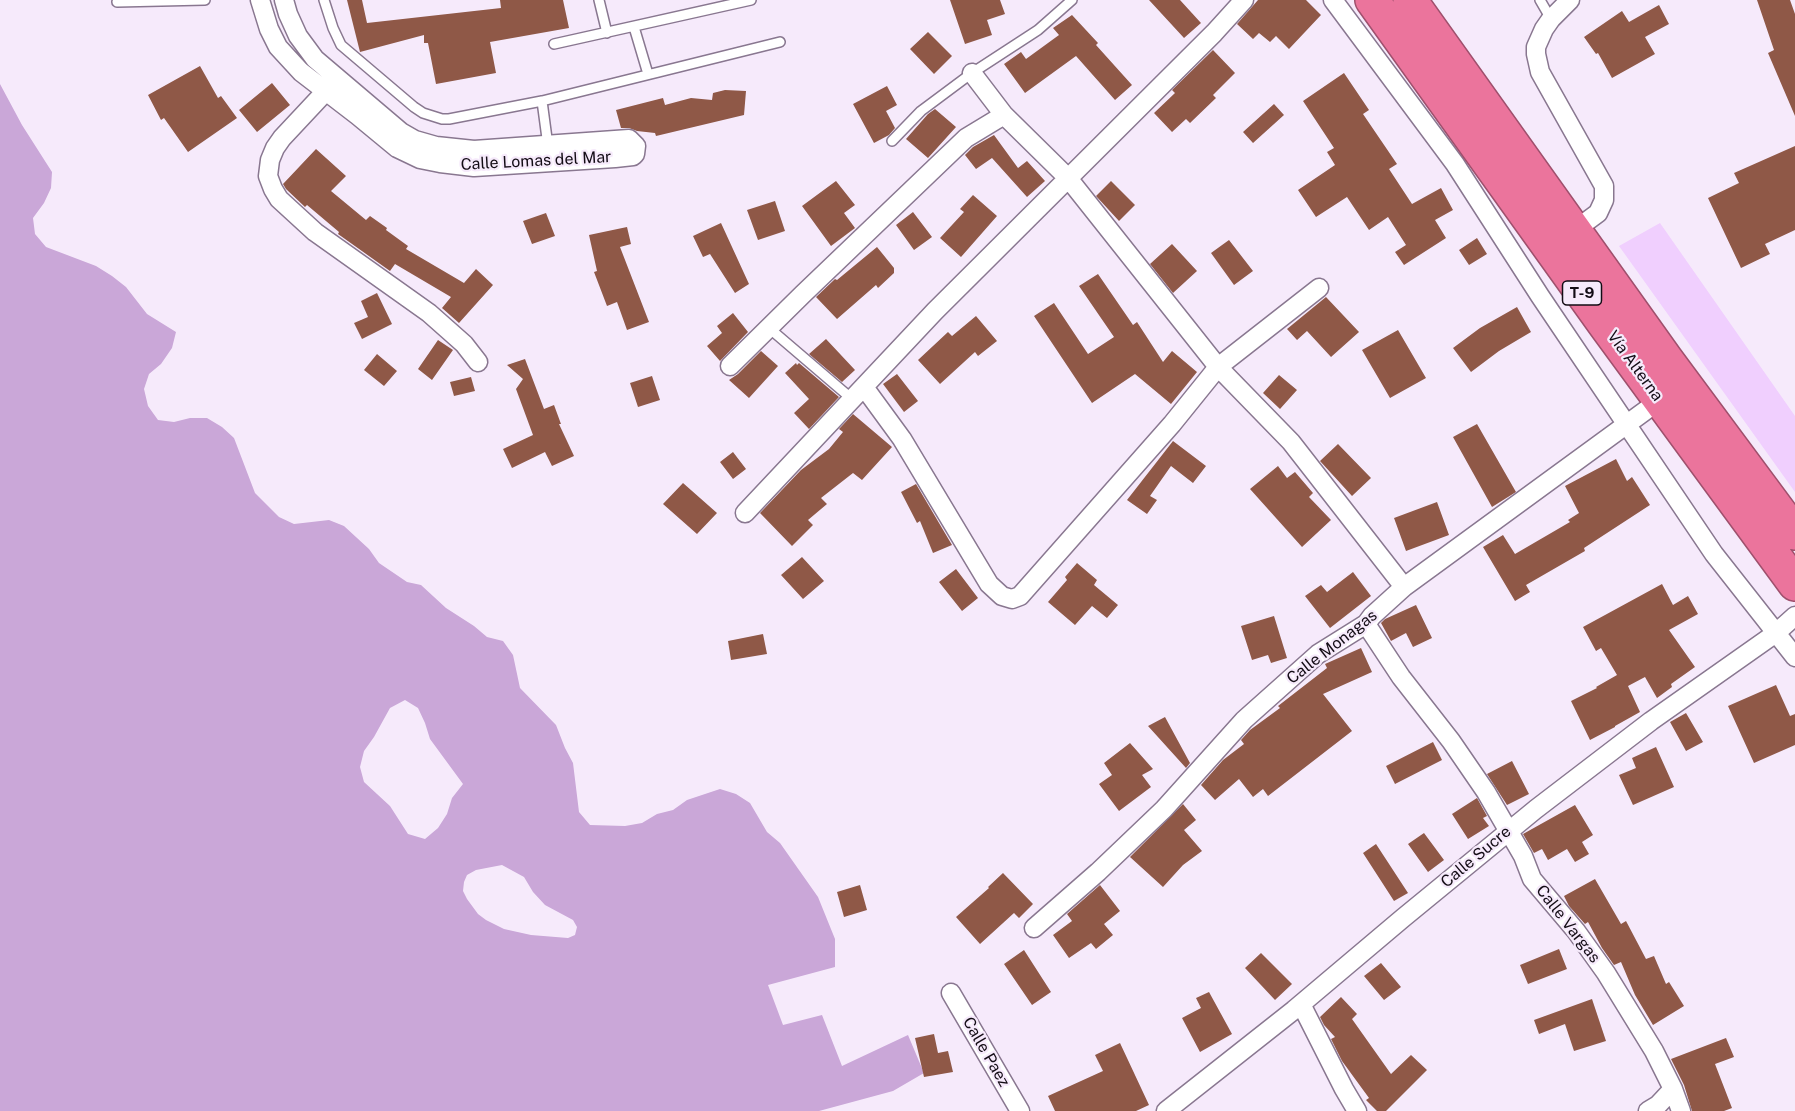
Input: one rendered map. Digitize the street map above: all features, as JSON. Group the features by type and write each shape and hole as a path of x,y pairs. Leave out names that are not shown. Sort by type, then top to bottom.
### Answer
{"highway":[{"name":"Vía Alterna","path":"1372,0 1795,584"},
{"name":"Vía Alterna","path":"1410,0 1666,358 1795,533"}],"street":[{"name":"Calle Lomas del Mar","path":"260,0 278,48 301,72 397,148 420,159 440,164 474,167 549,154"},
{"name":"Calle Lomas del Mar","path":"284,0 298,36 315,58 401,132 415,140 436,146 549,154"},
{"path":"745,513 935,311 1214,33 1244,0"},
{"path":"1333,0 1455,164 1540,296 1714,554 1795,657"},
{"path":"1570,0 1551,19 1536,47 1540,72 1604,186 1605,193 1599,213 1575,230"},
{"path":"972,73 1004,115 1068,177 1218,367 1291,442 1404,587"},
{"path":"326,91 275,148 270,160 268,176 273,189 279,199 315,232 429,313 464,344 478,362"},
{"path":"730,366 811,285 966,138 1004,115"},
{"path":"858,393 902,439 989,584 1002,597 1012,599 1020,596 1112,493 1218,367 1319,288"},
{"name":"Calle Monagas","path":"1034,928 1098,872 1164,808 1244,720 1318,654 1366,624 1404,587 1660,400"},
{"name":"Calle Sucre","path":"1166,1111 1301,1004 1508,830 1651,722 1776,633 1795,616"},
{"name":"Calle Vargas","path":"1366,624 1401,677 1451,741 1486,792 1523,856 1532,879 1576,931 1606,973 1654,1051 1682,1111"},
{"name":"Calle Paez","path":"951,993 1020,1111"},
{"path":"1301,1004 1357,1111"},
{"path":"1648,1111 1658,1105 1673,1089"}],"lane":[{"path":"117,2 205,0"},
{"path":"324,0 330,22 341,45 414,107 434,117 449,119 542,100 780,42"},
{"path":"599,0 607,33"},
{"path":"554,44 751,0"},
{"path":"891,141 921,111 972,73 1038,30 1072,0"},
{"path":"1540,0 1551,19"},
{"path":"634,27 648,74"},
{"path":"542,100 549,154"},
{"path":"769,328 858,393"}],"shaded area":[{"path":"0,84 22,125 52,172 51,188 33,218 35,234 46,247 96,266 112,276 126,287 147,314 176,332 172,348 161,364 149,374 144,389 148,406 158,420 174,422 190,418 207,418 222,427 234,438 255,493 279,517 294,524 329,520 344,526 369,549 379,563 407,582 421,585 446,608 487,637 503,641 513,655 520,688 556,725 573,763 579,812 590,825 625,826 642,823 657,814 673,810 687,800 720,789 736,794 750,803 767,832 780,843 818,897 835,939 835,967 768,985 783,1025 822,1015 842,1066 908,1035 924,1073 893,1091 819,1111 0,1111","holes":["405,700 418,708 430,739 463,784 452,798 447,814 438,828 425,839 408,834 390,806 364,782 360,767 364,751 390,708","502,865 524,877 533,892 545,905 573,920 577,927 575,935 568,938 531,935 504,929 478,914 463,891 467,875 476,870"]},
{"path":"1660,223 1795,416 1795,492 1619,246"}],"building":[{"path":"347,0 362,0 367,23 501,8 500,0 563,0 569,28 490,42 496,73 436,84 428,43 424,43 424,35 360,52"},
{"path":"950,0 1000,0 1005,14 987,20 992,35 965,44"},
{"path":"1149,0 1180,0 1201,23 1184,38"},
{"path":"1258,0 1306,0 1321,15 1289,49 1276,36 1270,42 1259,33 1253,39 1237,24"},
{"path":"1757,0 1790,0 1795,14 1795,116 1768,53 1774,50"},
{"path":"1659,5 1669,24 1645,37 1655,54 1612,78 1598,53 1596,54 1584,37 1622,11 1629,22"},
{"path":"1072,15 1132,85 1115,100 1076,56 1025,93 1004,64 1021,52 1026,59 1059,35 1053,28"},
{"path":"928,32 952,56 934,74 910,49"},
{"path":"1213,50 1235,73 1213,95 1216,98 1190,123 1186,119 1172,132 1154,113 1175,93 1172,90"},
{"path":"200,66 218,98 221,96 237,118 188,152 164,118 161,120 148,95"},
{"path":"1344,73 1369,110 1363,114 1397,164 1389,169 1412,204 1441,188 1453,210 1435,220 1446,238 1404,265 1395,252 1406,245 1388,217 1369,230 1347,197 1316,217 1298,190 1335,165 1327,152 1334,148 1303,101"},
{"path":"272,83 290,105 257,132 239,110"},
{"path":"887,86 897,105 886,111 895,128 889,135 874,143 853,104"},
{"path":"725,90 746,91 744,115 656,136 655,133 621,128 616,110 663,98 665,105 691,98 712,100 713,93"},
{"path":"1274,104 1284,115 1253,143 1243,132"},
{"path":"935,109 956,127 928,158 906,139"},
{"path":"994,135 1018,168 1027,161 1045,181 1027,197 992,158 976,169 965,155 973,147"},
{"path":"1795,146 1795,230 1765,244 1770,254 1741,268 1708,198 1739,183 1734,173"},
{"path":"316,149 346,176 331,191 366,220 370,216 408,246 406,249 464,283 476,269 493,285 459,323 442,308 451,297 395,264 390,271 338,234 339,232 307,205 305,207 286,189 283,184"},
{"path":"836,181 855,205 844,213 855,228 831,246 802,206"},
{"path":"1111,181 1135,205 1119,221 1096,196"},
{"path":"973,195 997,216 961,257 940,238 964,212 960,209"},
{"path":"775,201 785,231 758,240 747,210"},
{"path":"913,212 932,237 914,250 896,225"},
{"path":"546,213 555,236 532,244 523,221"},
{"path":"721,223 749,284 735,293 710,254 703,257 693,236"},
{"path":"627,227 631,244 620,247 649,322 627,330 617,302 607,306 594,272 597,271 589,235"},
{"path":"1477,238 1487,254 1469,265 1459,250"},
{"path":"1229,240 1253,271 1234,285 1211,253"},
{"path":"1172,244 1197,271 1173,293 1150,264"},
{"path":"877,247 894,268 894,273 878,288 876,285 837,319 816,297 835,279 837,280"},
{"path":"1098,274 1133,325 1137,322 1163,362 1172,351 1197,372 1171,404 1135,374 1092,403 1034,316 1054,303 1088,354 1114,337 1079,286"},
{"path":"377,293 392,324 362,339 354,323 368,317 361,301"},
{"path":"1326,297 1359,332 1331,357 1307,331 1297,340 1287,329"},
{"path":"1517,307 1531,332 1499,351 1471,372 1453,348 1480,328"},
{"path":"733,313 748,332 720,361 707,346 722,333 717,326"},
{"path":"976,316 997,341 978,356 975,352 940,384 918,360 948,332 952,336"},
{"path":"1398,330 1426,378 1390,398 1362,350"},
{"path":"826,339 855,370 842,382 809,354"},
{"path":"438,340 453,350 432,380 418,369"},
{"path":"761,351 778,366 749,398 729,380"},
{"path":"377,354 397,371 384,386 364,370"},
{"path":"525,359 544,409 554,405 561,424 559,424 574,456 552,466 545,452 512,468 503,449 533,435 516,389 523,379 507,365"},
{"path":"796,363 797,365 799,363 839,397 809,429 794,413 809,399 785,373"},
{"path":"897,374 918,401 904,412 883,384"},
{"path":"1279,375 1297,390 1280,409 1263,393"},
{"path":"652,376 660,400 638,407 630,383"},
{"path":"471,377 475,391 454,396 450,382"},
{"path":"853,414 892,447 862,480 853,473 821,498 827,504 808,520 813,525 792,546 760,513 801,470 829,449 843,432 839,429"},
{"path":"1477,424 1516,492 1492,507 1453,437"},
{"path":"1173,441 1206,466 1193,483 1171,466 1150,496 1157,500 1147,514 1127,500"},
{"path":"1338,444 1371,478 1352,496 1320,461"},
{"path":"733,452 746,469 733,479 720,462"},
{"path":"1616,459 1627,481 1632,477 1650,505 1584,548 1585,551 1526,585 1530,592 1515,601 1483,547 1503,535 1515,554 1570,522 1568,520 1579,513 1565,486"},
{"path":"1278,466 1287,478 1295,472 1313,493 1309,497 1331,520 1302,547 1250,489"},
{"path":"683,483 717,513 697,534 663,504"},
{"path":"916,484 952,545 933,553 920,521 917,523 901,492"},
{"path":"1437,502 1449,535 1406,551 1394,518"},
{"path":"802,557 824,581 803,599 781,575"},
{"path":"1077,563 1097,580 1094,585 1118,605 1107,618 1092,606 1075,625 1048,602 1067,580 1065,577"},
{"path":"956,569 978,598 962,611 939,582"},
{"path":"1353,572 1371,596 1330,628 1305,596 1321,585 1327,592"},
{"path":"1662,584 1673,605 1688,596 1698,614 1669,630 1695,667 1671,684 1672,687 1657,698 1645,677 1628,686 1640,712 1590,740 1571,701 1617,675 1601,648 1596,651 1583,627"},
{"path":"1416,605 1432,638 1413,647 1406,633 1391,641 1381,623"},
{"path":"1274,616 1287,658 1271,663 1268,655 1252,660 1241,626"},
{"path":"763,634 767,654 731,660 728,641"},
{"path":"1361,648 1372,672 1323,694 1352,731 1268,796 1263,789 1253,797 1239,779 1215,800 1201,785 1223,760 1244,744 1241,740 1250,730 1327,668 1325,664"},
{"path":"1776,685 1790,716 1795,714 1795,745 1754,763 1728,706"},
{"path":"1686,713 1703,742 1686,751 1670,722"},
{"path":"1165,717 1190,763 1186,768 1148,726"},
{"path":"1433,742 1442,760 1395,784 1386,766"},
{"path":"1130,743 1153,769 1142,775 1151,787 1119,811 1099,784 1112,775 1104,763"},
{"path":"1656,747 1674,787 1633,805 1619,775 1636,768 1632,758"},
{"path":"1512,761 1529,794 1507,805 1487,774"},
{"path":"1477,798 1487,816 1483,818 1489,826 1468,839 1452,814"},
{"path":"1183,804 1196,820 1184,830 1202,851 1183,865 1163,887 1130,857"},
{"path":"1575,805 1593,835 1582,842 1589,854 1575,862 1567,849 1548,860 1542,849 1534,853 1523,834"},
{"path":"1424,833 1444,860 1428,872 1408,844"},
{"path":"1376,844 1408,893 1394,901 1363,853"},
{"path":"1003,873 1033,904 1019,918 1014,913 980,944 956,917"},
{"path":"1595,879 1621,924 1626,921 1646,959 1654,956 1666,984 1669,982 1684,1006 1653,1025 1635,995 1621,962 1614,965 1588,922 1585,924 1569,906 1564,896"},
{"path":"860,885 867,910 844,917 837,892"},
{"path":"1100,885 1120,911 1104,924 1113,935 1096,949 1091,943 1069,958 1053,935 1072,921 1067,914"},
{"path":"1559,949 1567,969 1528,984 1520,965"},
{"path":"1024,950 1051,992 1032,1005 1004,964"},
{"path":"1261,953 1292,984 1275,1000 1245,968"},
{"path":"1381,963 1401,987 1384,1000 1364,976"},
{"path":"1209,992 1232,1034 1200,1052 1182,1018 1201,1008 1196,998"},
{"path":"1341,997 1357,1014 1352,1019 1391,1074 1411,1055 1427,1070 1386,1111 1377,1111 1366,1100 1369,1098 1342,1061 1331,1039 1335,1037 1320,1017"},
{"path":"1592,999 1606,1041 1574,1051 1565,1024 1539,1034 1534,1020"},
{"path":"934,1034 938,1053 948,1051 953,1072 924,1077 915,1038"},
{"path":"1726,1038 1734,1057 1715,1064 1732,1108 1724,1111 1692,1111 1684,1085 1671,1059"},
{"path":"1120,1043 1149,1105 1136,1111 1055,1111 1048,1096 1103,1071 1095,1055"}]}
